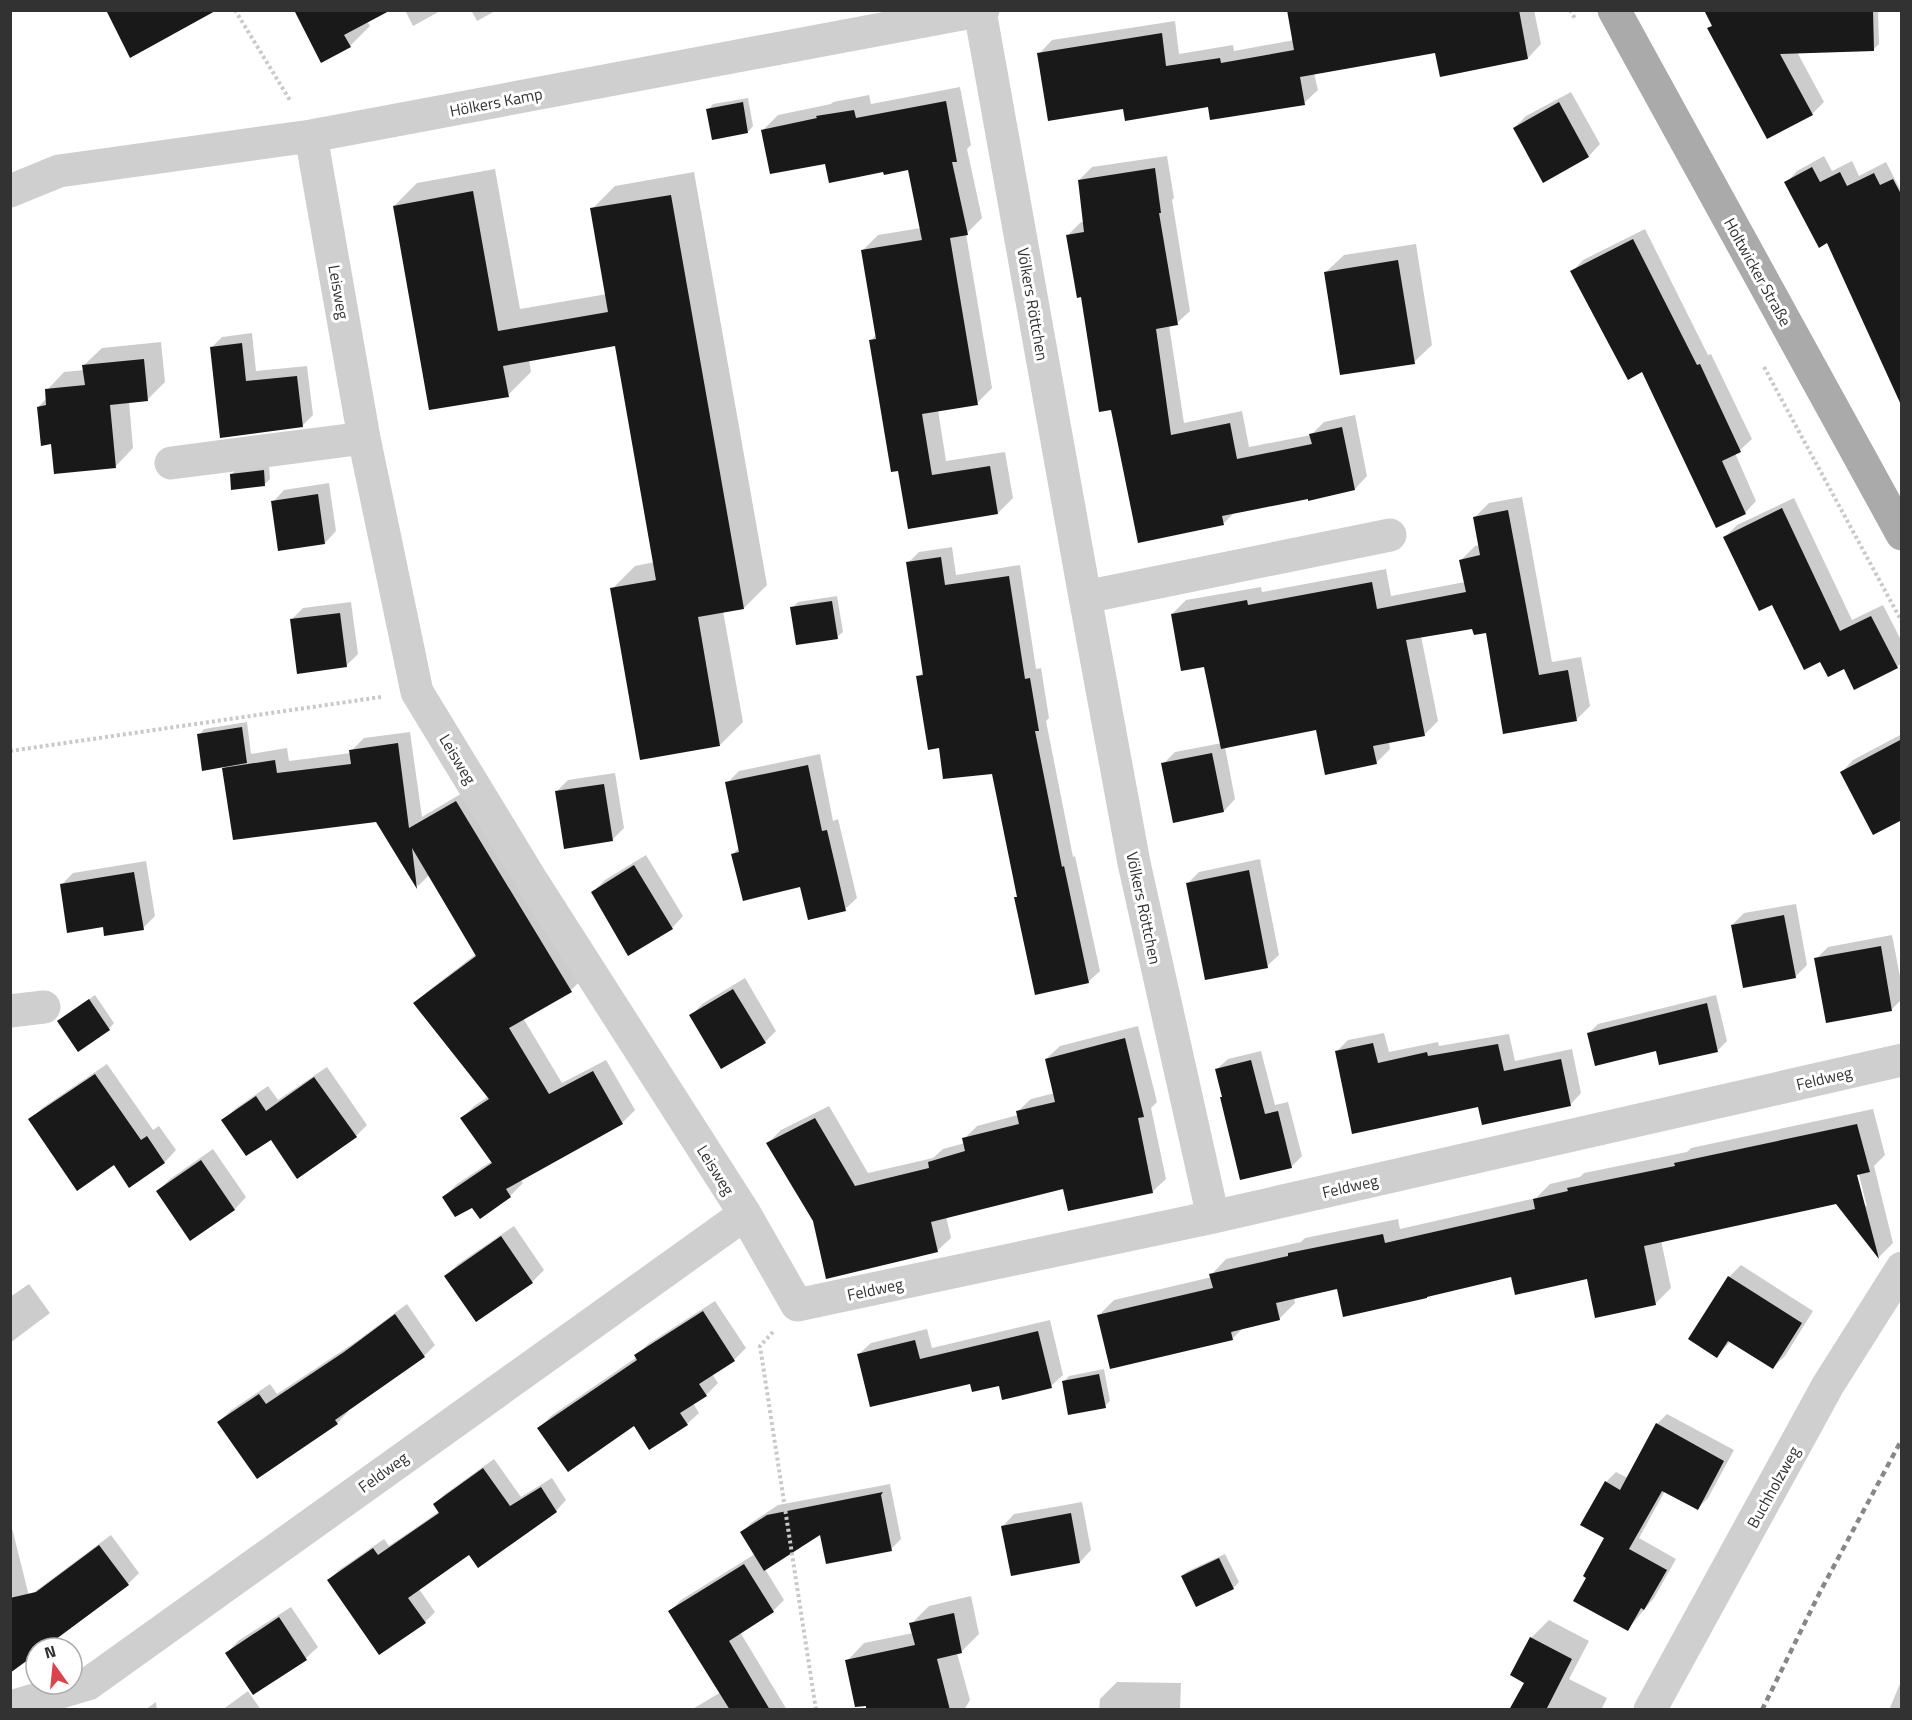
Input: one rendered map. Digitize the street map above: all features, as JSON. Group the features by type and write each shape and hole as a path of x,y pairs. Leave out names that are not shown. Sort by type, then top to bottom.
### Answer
{"main road":[{"name":"Holtwicker Straße","path":"1614,10 1902,534"}],"street":[{"name":"Hölkers Kamp","path":"10,191 59,171 311,136 838,24 982,11"},
{"name":"Völkers Röttchen","path":"982,11 1134,863 1212,1217"},
{"name":"Leisweg","path":"311,136 364,438 417,692 532,881 745,1214 797,1305"},
{"path":"171,463 364,438"},
{"path":"1085,597 1390,535"},
{"path":"10,1011 44,1007"},
{"name":"Feldweg","path":"797,1305 1212,1217 1902,1060"},
{"name":"Feldweg","path":"10,1707 88,1684 745,1214"},
{"name":"Buchholzweg","path":"1650,1710 1828,1385 1902,1268"}],"path":[{"path":"235,10 311,136"},
{"path":"10,751 417,692"},
{"path":"797,1305 760,1346 816,1710"}],"building":[{"path":"106,10 217,10 130,58"},
{"path":"294,10 391,10 344,35 351,47 321,63"},
{"path":"1287,10 1519,10 1528,59 1440,77 1435,53 1300,77 1305,105 1210,120 1208,107 1125,121 1123,109 1048,121 1037,53 1162,33 1166,66 1220,58 1221,63 1294,50"},
{"path":"1704,10 1873,10 1874,51 1780,54 1813,115 1767,139 1707,28 1712,26"},
{"path":"946,101 957,162 952,162 968,235 950,238 978,405 922,414 932,475 990,466 998,514 908,529 898,471 891,472 869,340 876,339 861,250 922,240 908,170 884,175 883,172 829,183 825,164 770,174 761,130 817,118 816,116 854,110 856,118"},
{"path":"743,102 748,133 712,140 706,109"},
{"path":"1559,102 1589,157 1543,183 1513,128"},
{"path":"1812,167 1820,182 1840,172 1847,186 1874,173 1880,185 1893,179 1902,196 1902,407 1827,243 1819,248 1784,182"},
{"path":"1155,168 1161,213 1159,213 1178,325 1156,329 1171,435 1230,423 1237,459 1312,444 1309,434 1342,427 1355,490 1222,516 1224,525 1138,543 1111,410 1099,412 1081,297 1077,298 1066,235 1084,232 1078,180"},
{"path":"473,191 498,331 608,312 590,208 671,195 744,609 698,617 720,746 640,760 610,588 656,580 615,346 503,366 509,397 429,410 393,206"},
{"path":"1633,239 1697,365 1700,364 1741,452 1722,461 1746,514 1716,528 1642,372 1628,380 1570,271"},
{"path":"1398,260 1415,364 1340,375 1324,272"},
{"path":"242,343 246,381 297,376 303,427 220,438 210,347"},
{"path":"144,359 148,401 110,405 116,468 54,474 51,444 41,446 37,407 46,405 45,389 85,385 82,365"},
{"path":"264,470 265,486 231,490 230,474"},
{"path":"318,494 325,544 278,551 271,501"},
{"path":"1782,508 1840,631 1871,616 1898,668 1854,690 1844,669 1828,677 1820,662 1804,670 1772,605 1759,611 1723,537"},
{"path":"1508,510 1539,675 1568,670 1577,721 1503,734 1486,633 1474,635 1472,629 1406,640 1425,736 1373,746 1377,764 1325,775 1316,730 1221,749 1204,667 1181,671 1171,614 1247,600 1248,605 1372,582 1377,609 1466,592 1459,560 1480,555 1473,517"},
{"path":"941,557 945,585 1009,576 1025,679 1030,678 1039,731 1035,731 1062,867 1064,866 1089,983 1035,995 1014,897 1017,897 992,774 943,779 939,748 928,750 916,676 923,675 906,562"},
{"path":"832,601 838,639 796,645 790,607"},
{"path":"340,613 347,667 297,674 290,619"},
{"path":"242,727 247,763 202,771 197,734"},
{"path":"1902,739 1902,820 1873,835 1840,772"},
{"path":"398,743 409,828 456,801 572,992 509,1028 549,1094 593,1071 623,1124 506,1189 511,1197 480,1219 472,1208 455,1217 442,1197 492,1163 460,1118 489,1099 413,1003 476,956 412,848 417,889 376,822 233,840 222,768 275,760 277,773 351,764 349,750"},
{"path":"1212,753 1224,812 1173,823 1161,763"},
{"path":"808,765 822,831 827,830 846,911 808,920 800,887 743,901 731,854 739,852 725,782"},
{"path":"604,784 613,841 564,849 555,791"},
{"path":"634,865 673,929 628,956 591,892"},
{"path":"1249,870 1268,968 1205,980 1186,883"},
{"path":"134,872 144,930 104,936 103,927 67,933 60,884"},
{"path":"1784,915 1796,978 1743,988 1731,925"},
{"path":"1881,946 1892,1011 1826,1023 1814,958"},
{"path":"733,989 766,1043 721,1069 689,1015"},
{"path":"89,999 110,1030 78,1052 57,1021"},
{"path":"1707,1003 1718,1052 1659,1065 1656,1051 1595,1066 1587,1033"},
{"path":"1125,1038 1144,1117 1138,1118 1153,1193 1068,1211 1063,1189 931,1222 938,1252 826,1279 813,1221 766,1143 815,1118 855,1186 929,1168 928,1162 965,1151 962,1138 1019,1124 1016,1111 1055,1102 1045,1059"},
{"path":"1373,1043 1378,1063 1427,1052 1428,1056 1498,1044 1504,1071 1561,1059 1571,1106 1482,1125 1478,1107 1352,1134 1335,1051"},
{"path":"1251,1060 1265,1114 1278,1111 1292,1168 1240,1180 1215,1069"},
{"path":"95,1074 141,1140 147,1136 165,1163 129,1188 114,1165 77,1191 28,1119"},
{"path":"314,1077 357,1137 297,1179 271,1140 246,1156 221,1120 256,1096 266,1111"},
{"path":"1857,1124 1870,1172 1857,1175 1879,1259 1836,1204 1644,1246 1656,1305 1595,1318 1587,1279 1515,1295 1511,1277 1343,1317 1337,1289 1276,1303 1280,1320 1231,1332 1233,1340 1110,1369 1097,1315 1213,1288 1209,1274 1288,1256 1288,1253 1383,1234 1385,1243 1535,1209 1533,1199 1568,1191 1567,1188"},
{"path":"201,1160 235,1210 190,1241 156,1191"},
{"path":"501,1236 533,1283 476,1322 444,1276"},
{"path":"1728,1276 1802,1323 1773,1369 1728,1341 1717,1358 1688,1339"},
{"path":"703,1311 735,1361 699,1384 707,1396 680,1413 688,1425 649,1450 634,1426 568,1472 537,1428 637,1360 634,1355"},
{"path":"395,1314 425,1357 335,1420 338,1424 257,1479 217,1422 259,1394 266,1404 344,1352"},
{"path":"1038,1331 1052,1388 1002,1400 999,1386 972,1392 970,1384 870,1407 857,1354 915,1340 920,1359"},
{"path":"1099,1374 1106,1408 1068,1415 1062,1381"},
{"path":"1656,1423 1724,1461 1698,1510 1662,1491 1629,1549 1667,1570 1644,1610 1641,1608 1628,1631 1573,1601 1586,1578 1583,1576 1604,1538 1580,1525 1605,1481 1620,1490"},
{"path":"483,1468 510,1506 541,1487 557,1512 478,1568 469,1555 408,1598 426,1623 379,1655 327,1580 373,1548 378,1555 439,1513 433,1504"},
{"path":"883,1492 881,1495 892,1551 826,1564 820,1535 764,1571 740,1532 767,1515"},
{"path":"1071,1513 1080,1563 1011,1576 1001,1526"},
{"path":"99,1545 129,1585 60,1636 24,1636 24,1663 10,1673 10,1598 36,1592"},
{"path":"1219,1558 1234,1589 1196,1607 1181,1576"},
{"path":"744,1564 774,1612 729,1641 770,1710 730,1710 668,1611"},
{"path":"954,1613 962,1653 937,1659 950,1710 866,1710 866,1706 855,1707 845,1660 915,1645 909,1623"},
{"path":"279,1617 307,1660 253,1695 225,1653"},
{"path":"1530,1637 1572,1659 1546,1710 1509,1710 1524,1683 1510,1675"}],"railway":[{"path":"1762,1710 1820,1592 1902,1439"}]}
